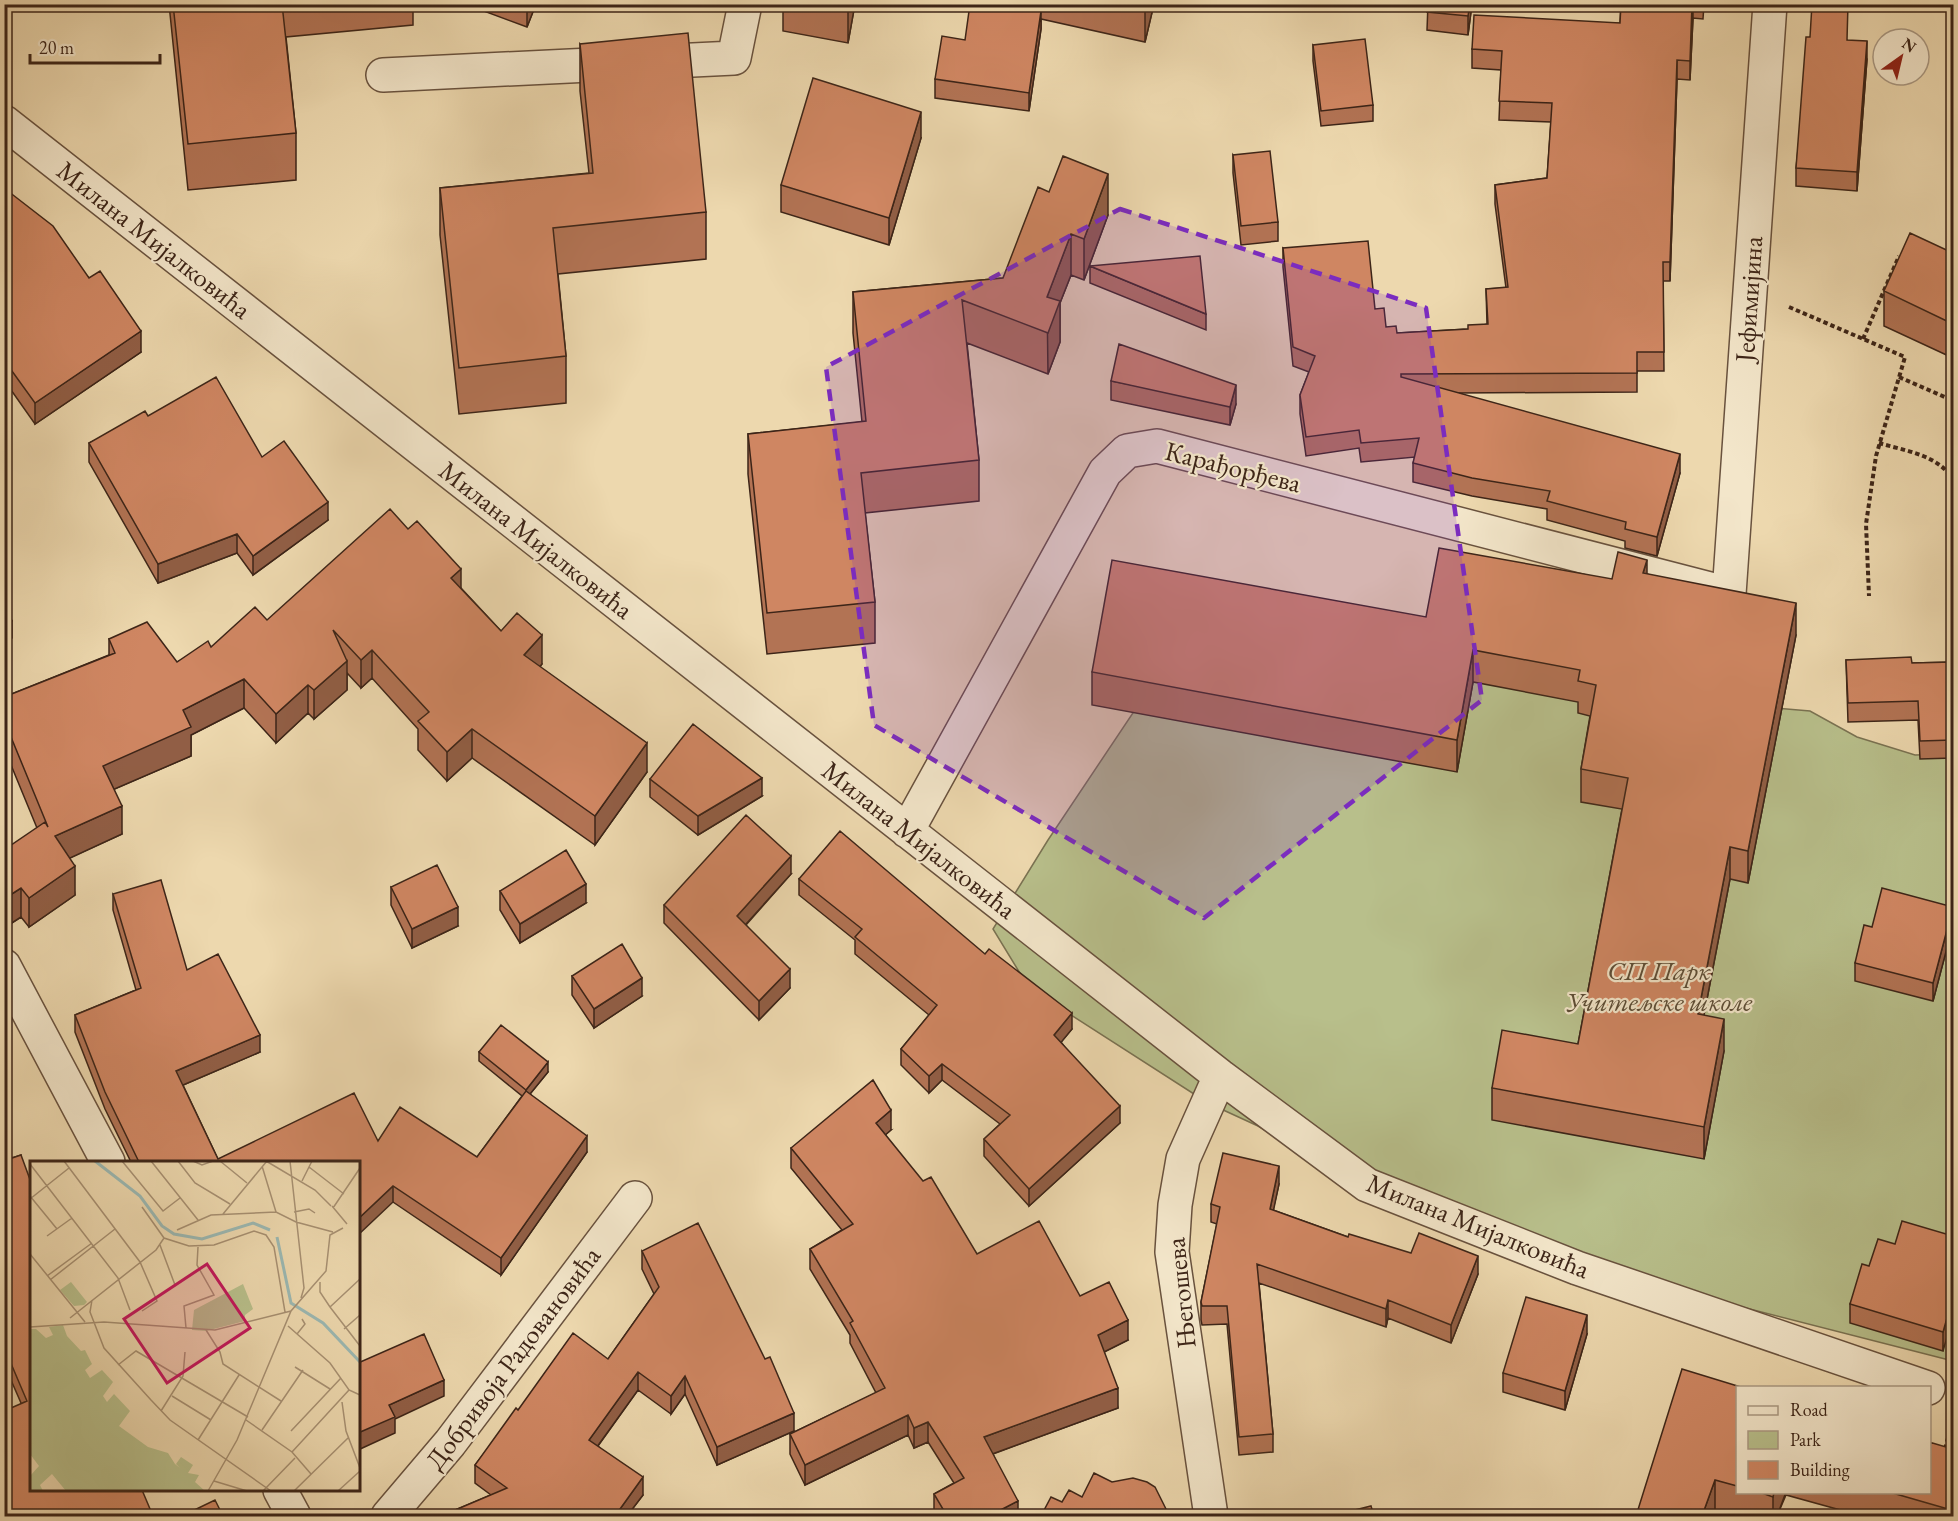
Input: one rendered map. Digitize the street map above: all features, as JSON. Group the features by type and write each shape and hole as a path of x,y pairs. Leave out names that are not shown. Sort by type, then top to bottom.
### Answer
{"street":[{"path":"383,75 734,58 745,4"},
{"name":"Јефимијина","path":"1729,594 1770,4"},
{"name":"Милана Мијалковића","path":"4,122 1220,1076 1367,1185 1577,1268 1922,1386"},
{"name":"Карађорђева","path":"907,831 1105,472 1127,451 1157,447 1729,594"},
{"path":"4,966 107,1161"},
{"name":"Његошева","path":"1211,1516 1172,1251 1175,1205 1183,1159 1220,1076"},
{"name":"Добривоја Радовановића","path":"388,1516 450,1443 635,1198"},
{"name":"Милана Мијалковића","path":"1931,1389 1953,1396"},
{"path":"281,1491 294,1516"}],"path":[{"path":"1863,339 1899,256"},
{"path":"1750,290 1905,357 1880,443 1866,524 1869,596"},
{"path":"1899,377 1953,401"},
{"path":"1880,443 1934,460 1949,472 1953,482"},
{"path":"1943,1456 1953,1416"}],"highlighted area":[{"path":"1120,209 1426,308 1482,700 1204,918 874,725 826,367"}],"green space":[{"name":"СП Парк Учитељске школе","path":"1171,656 1810,711 1857,737 1915,755 1953,754 1953,1361 1629,1278 1303,1153 1258,1126 1208,1103 1029,988 993,929 1048,840"}],"building":[{"path":"173,4 282,4 296,133 188,144"},
{"path":"970,4 995,4 1041,11 1029,93 935,79 942,36 965,40"},
{"path":"1428,4 1470,4 1468,16 1427,12"},
{"path":"1621,4 1692,4 1690,61 1677,60 1670,262 1663,262 1664,352 1637,352 1637,373 1401,374 1401,377 1680,454 1657,537 1625,529 1626,522 1547,501 1550,491 1472,478 1413,463 1419,438 1361,443 1359,430 1306,437 1300,395 1315,356 1293,347 1283,248 1368,241 1375,309 1384,308 1386,327 1396,326 1397,333 1468,329 1468,325 1488,324 1486,289 1508,287 1495,185 1547,178 1552,103 1499,101 1502,51 1472,49 1474,15 1620,23"},
{"path":"1812,4 1848,4 1847,40 1867,41 1857,172 1796,168 1806,37 1810,37"},
{"path":"688,33 706,212 553,228 566,356 459,368 440,188 593,173 580,44"},
{"path":"1365,39 1373,105 1321,111 1313,45"},
{"path":"813,78 921,112 889,218 781,185"},
{"path":"1270,151 1278,222 1241,226 1233,155"},
{"path":"1063,156 1108,174 1084,239 1071,234 1047,297 1060,301 1048,333 962,300 979,460 861,473 875,602 767,613 748,434 866,421 853,292 1003,278 1038,187 1049,192"},
{"path":"4,188 53,226 89,278 100,271 141,331 35,403 4,360 4,278 6,277 4,274"},
{"path":"1910,233 1953,253 1953,324 1884,291"},
{"path":"1200,256 1206,314 1090,266"},
{"path":"1119,344 1236,385 1230,407 1111,381"},
{"path":"216,377 262,457 284,441 328,502 253,556 237,534 158,564 89,443 145,411 148,416"},
{"path":"390,509 408,529 417,521 461,569 451,578 501,631 517,613 542,635 524,655 647,743 595,816 472,729 447,752 418,721 429,712 372,650 361,660 333,630 347,661 314,690 308,685 276,714 244,679 183,710 191,727 103,766 122,806 55,836 75,866 29,898 21,888 4,899 4,850 45,822 48,827 4,720 4,697 115,653 109,639 147,622 177,662 208,641 211,647 255,607 267,620"},
{"path":"1439,548 1612,579 1618,552 1647,560 1643,573 1796,603 1748,851 1730,847 1698,1014 1724,1019 1704,1127 1492,1088 1502,1030 1578,1044 1628,778 1581,769 1596,685 1578,681 1580,670 1473,650 1457,740 1092,672 1112,560 1426,617"},
{"path":"4,603 12,621 4,625"},
{"path":"1911,657 1912,663 1953,662 1953,740 1920,741 1918,701 1848,703 1846,660"},
{"path":"693,724 762,778 698,816 650,779"},
{"path":"746,815 791,856 737,916 790,969 759,1001 664,905"},
{"path":"840,831 985,954 989,949 1072,1013 1054,1035 1120,1106 1029,1189 984,1139 1010,1115 942,1064 929,1076 901,1049 937,1005 855,937 862,929 799,879"},
{"path":"566,850 586,884 520,924 500,891"},
{"path":"437,865 458,907 412,929 391,887"},
{"path":"161,880 187,970 218,954 260,1035 176,1071 218,1159 354,1093 378,1141 400,1107 477,1157 526,1091 587,1136 501,1258 393,1186 360,1217 360,1161 139,1161 105,1092 75,1015 141,988 113,894"},
{"path":"1882,888 1953,907 1933,983 1855,963 1864,925 1872,927"},
{"path":"622,944 642,978 594,1009 572,976"},
{"path":"501,1025 548,1062 526,1090 479,1052"},
{"path":"873,1080 891,1110 876,1123 923,1181 931,1177 977,1254 1039,1221 1080,1296 1109,1282 1128,1320 1098,1335 1118,1388 984,1437 1018,1501 989,1516 947,1516 934,1494 964,1478 928,1422 914,1428 908,1415 805,1465 790,1434 885,1388 850,1323 853,1321 810,1249 853,1224 791,1148"},
{"path":"4,1139 12,1158 21,1155 30,1180 30,1491 142,1491 153,1516 4,1516 4,1411 27,1401 4,1347"},
{"path":"1223,1153 1279,1166 1270,1209 1348,1237 1349,1234 1411,1253 1419,1233 1478,1256 1451,1325 1388,1300 1386,1309 1257,1264 1273,1434 1239,1437 1227,1306 1202,1306 1201,1302 1220,1207 1211,1204"},
{"path":"1902,1221 1953,1236 1953,1297 1943,1332 1850,1304 1862,1264 1869,1266 1878,1239 1895,1244"},
{"path":"698,1223 765,1359 770,1357 794,1413 717,1447 685,1376 671,1396 638,1372 589,1440 643,1477 615,1516 441,1516 507,1488 475,1465 516,1408 518,1410 573,1333 608,1359 659,1287 642,1251"},
{"path":"1526,1297 1587,1315 1565,1391 1503,1373"},
{"path":"424,1334 444,1380 389,1405 395,1417 360,1432 360,1362"},
{"path":"1682,1369 1737,1386 1736,1486 1715,1480 1702,1516 1636,1516"},
{"path":"1931,1443 1953,1449 1953,1516 1945,1516 1948,1509 1896,1494 1931,1494"},
{"path":"1094,1473 1112,1482 1133,1478 1147,1482 1155,1487 1168,1513 1167,1516 1041,1516 1051,1497 1062,1502 1069,1490 1082,1497"},
{"path":"215,1500 223,1516 182,1516"},
{"path":"1371,1506 1374,1516 1331,1516"}]}
